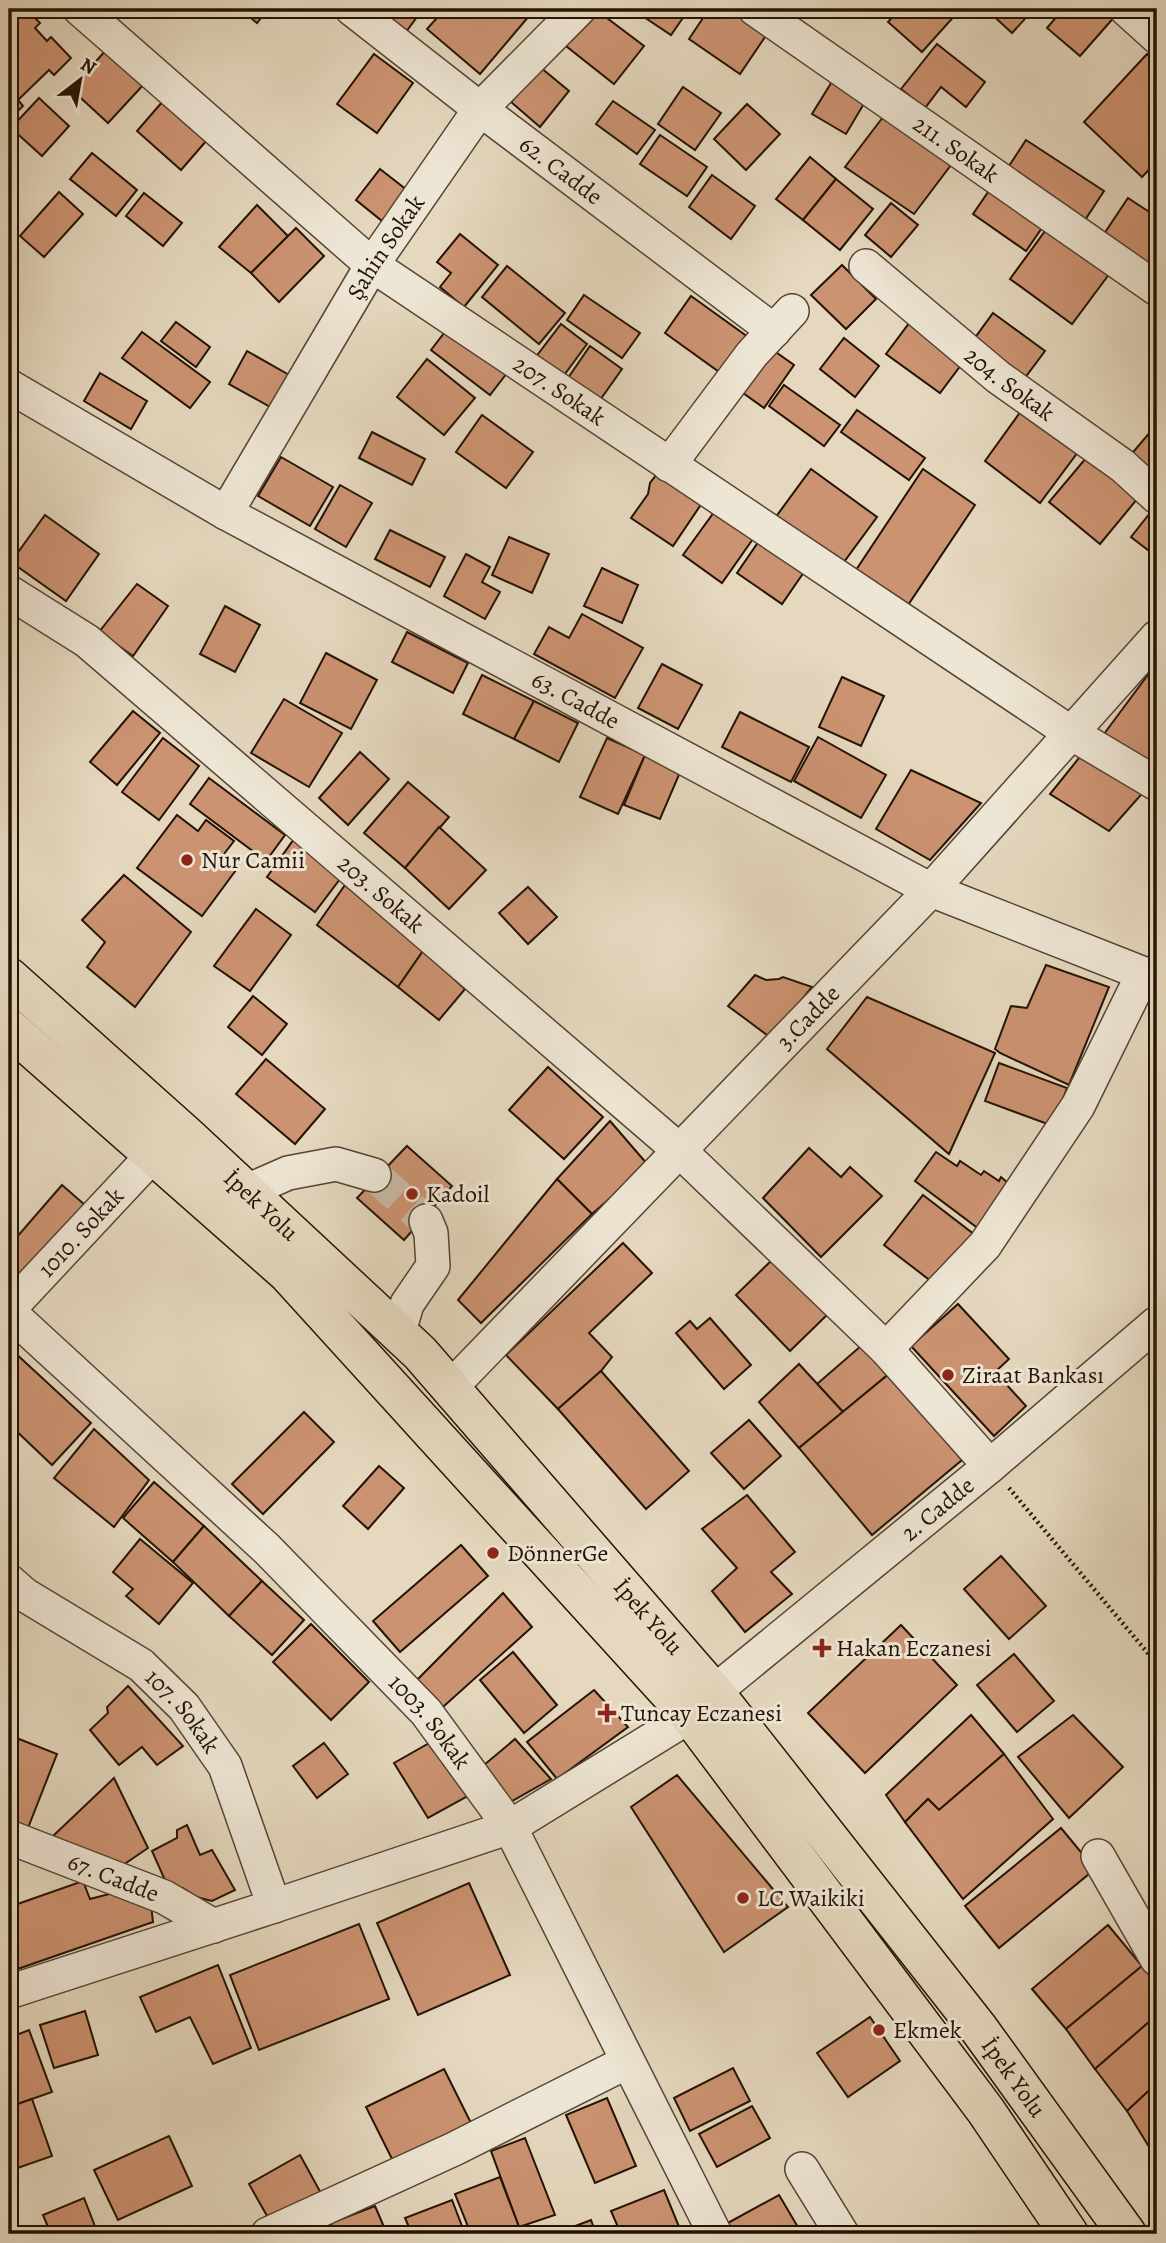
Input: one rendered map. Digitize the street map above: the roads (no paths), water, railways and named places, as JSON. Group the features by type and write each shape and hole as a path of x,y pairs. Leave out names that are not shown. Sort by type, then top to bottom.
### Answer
{"highway":[{"name":"İpek Yolu","path":"9,977 247,1191 420,1353 702,1704 979,2029 1127,2234"},
{"path":"9,1028 287,1273 702,1704 1069,2234"}],"street":[{"name":"207. Sokak","path":"80,9 372,265 1071,733 1157,784"},
{"name":"62. Cadde","path":"352,9 480,109 783,321 752,354 669,465"},
{"name":"Şahin Sokak","path":"226,513 372,265 480,109 579,9"},
{"name":"211. Sokak","path":"755,9 1157,289"},
{"path":"1126,9 1157,37"},
{"name":"204. Sokak","path":"866,266 998,377 1123,466 1157,497"},
{"name":"63. Cadde","path":"9,386 226,513 931,890 1150,977"},
{"name":"203. Sokak","path":"9,592 87,641 680,1151 886,1349 990,1466"},
{"name":"3.Cadde","path":"450,1387 931,890 1157,637"},
{"path":"886,1349 985,1245 1078,1106 1150,977"},
{"name":"1010. Sokak","path":"9,1311 153,1154"},
{"path":"247,1191 288,1173 336,1164 374,1175"},
{"path":"398,1332 407,1304 433,1266 431,1233 426,1222"},
{"name":"1003. Sokak","path":"9,1311 267,1549 426,1712 510,1827 715,2234"},
{"name":"2. Cadde","path":"9,1992 510,1827 702,1704 990,1466 1157,1323"},
{"name":"107. Sokak","path":"9,1581 25,1595 141,1665 184,1707 225,1766 274,1906"},
{"name":"67. Cadde","path":"9,1837 164,1897 214,1926"},
{"path":"1098,1856 1157,1959"},
{"path":"268,2234 323,2222 454,2149 627,2062"},
{"path":"802,2169 842,2234"}],"tunnel":[{"path":"374,1175 426,1221"}],"place":[{"name":"Nur Camii","path":"187,860"},
{"name":"Kadoil","path":"412,1194"},
{"name":"Ziraat Bankası","path":"948,1375"},
{"name":"DönnerGe","path":"493,1553"},
{"name":"Hakan Eczanesi","path":"822,1648"},
{"name":"Tuncay Eczanesi","path":"607,1713"},
{"name":"LC Waikiki","path":"743,1898"},
{"name":"Ekmek","path":"879,2030"}]}
